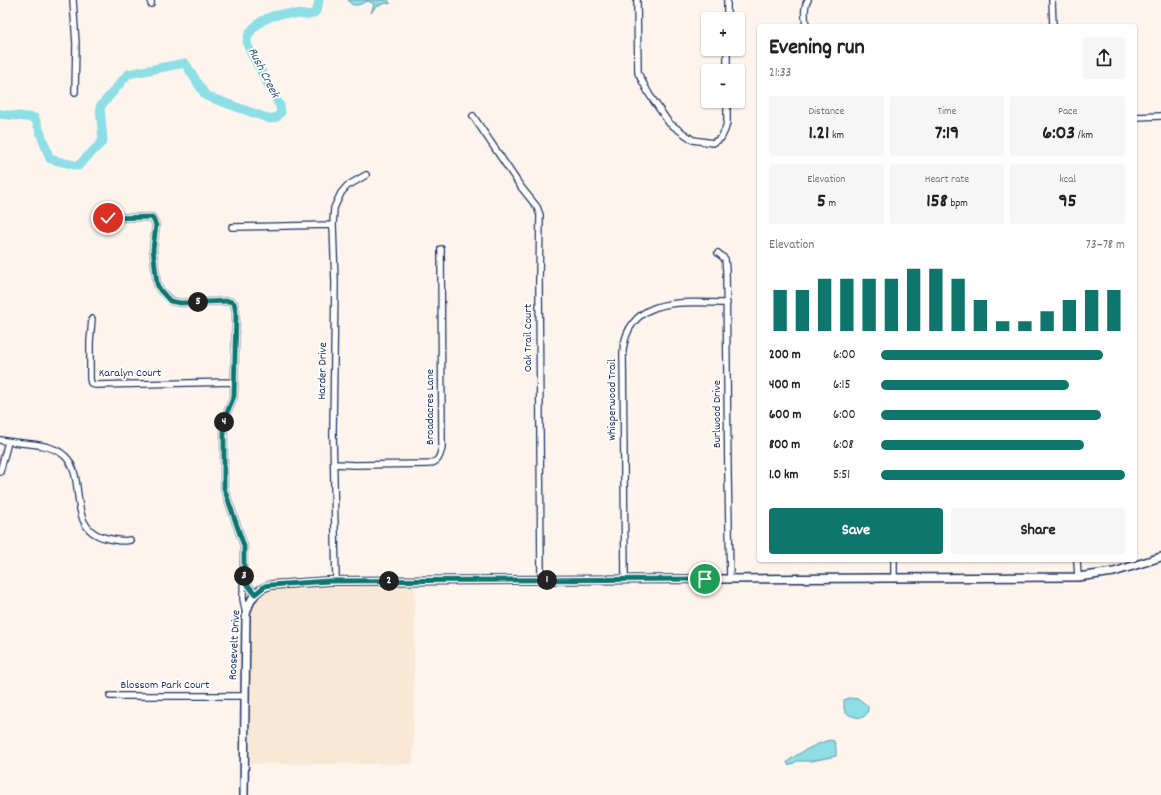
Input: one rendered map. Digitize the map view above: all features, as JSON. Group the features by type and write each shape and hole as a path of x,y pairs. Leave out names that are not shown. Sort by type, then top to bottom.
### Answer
{"street":[{"path":"72,0 76,44 75,92"},
{"path":"637,0 638,73 649,94 670,123 693,140 713,143 722,138 727,122 727,108"},
{"path":"727,0 727,12"},
{"path":"806,24 805,8 808,0"},
{"path":"1052,0 1053,24"},
{"name":"Oak Trail Court","path":"473,116 521,187 537,207 540,215 541,580"},
{"path":"1137,117 1161,116"},
{"name":"Harder Drive","path":"336,581 334,464 334,208 340,193 347,186 366,175"},
{"path":"108,218 152,217 156,225 153,249 157,284 160,290 170,301 180,303 229,301 234,303 236,313 234,396 224,420 224,488 244,546 242,599 246,614"},
{"path":"232,227 333,225"},
{"name":"Broadacres Lane","path":"334,464 355,466 429,464 438,459 442,448 441,249"},
{"name":"Burlwood Drive","path":"718,253 725,259 726,270 730,579"},
{"name":"Whisperwood Trail","path":"624,579 623,350 627,330 643,314 660,305 672,303 727,302"},
{"name":"Karalyn Court","path":"92,319 90,342 90,379 95,385 234,382"},
{"path":"0,440 46,446 61,453 71,463 77,484 79,505 86,526 99,537 120,542 130,540"},
{"path":"0,472 8,442"},
{"path":"244,575 248,585 255,594 265,586 271,585 336,581 1078,577 1114,572 1161,557"},
{"path":"894,562 894,578"},
{"path":"1077,562 1078,577"},
{"name":"Roosevelt Drive","path":"244,795 246,614 249,604 255,594"},
{"name":"Blossom Park Court","path":"110,696 244,696"}],"shaded area":[{"path":"415,585 413,764 251,764 248,616 260,594 285,586"}],"water":[{"path":"348,0 388,0 390,4 387,3 376,6 371,13 374,4 368,1 353,5"},
{"path":"849,698 859,699 868,706 868,711 864,716 854,717 846,713 844,709 844,700"},
{"path":"829,740 834,741 836,756 812,761 797,761 789,766 787,762 797,755"}],"waterway":[{"name":"Rush Creek","path":"0,114 35,118 50,159 78,166 103,141 100,107 128,74 185,63 206,96 270,119 277,117 281,112 280,106 248,46 248,36 258,24 273,16 281,14 309,15 314,13 317,10 319,0"}],"route":[{"path":"108,218 152,217 156,225 153,249 157,284 160,290 170,301 180,303 229,301 234,303 236,313 234,396 224,420 224,488 232,515 241,533 244,546 244,575 248,585 255,594 265,586 329,581 705,579"}]}
